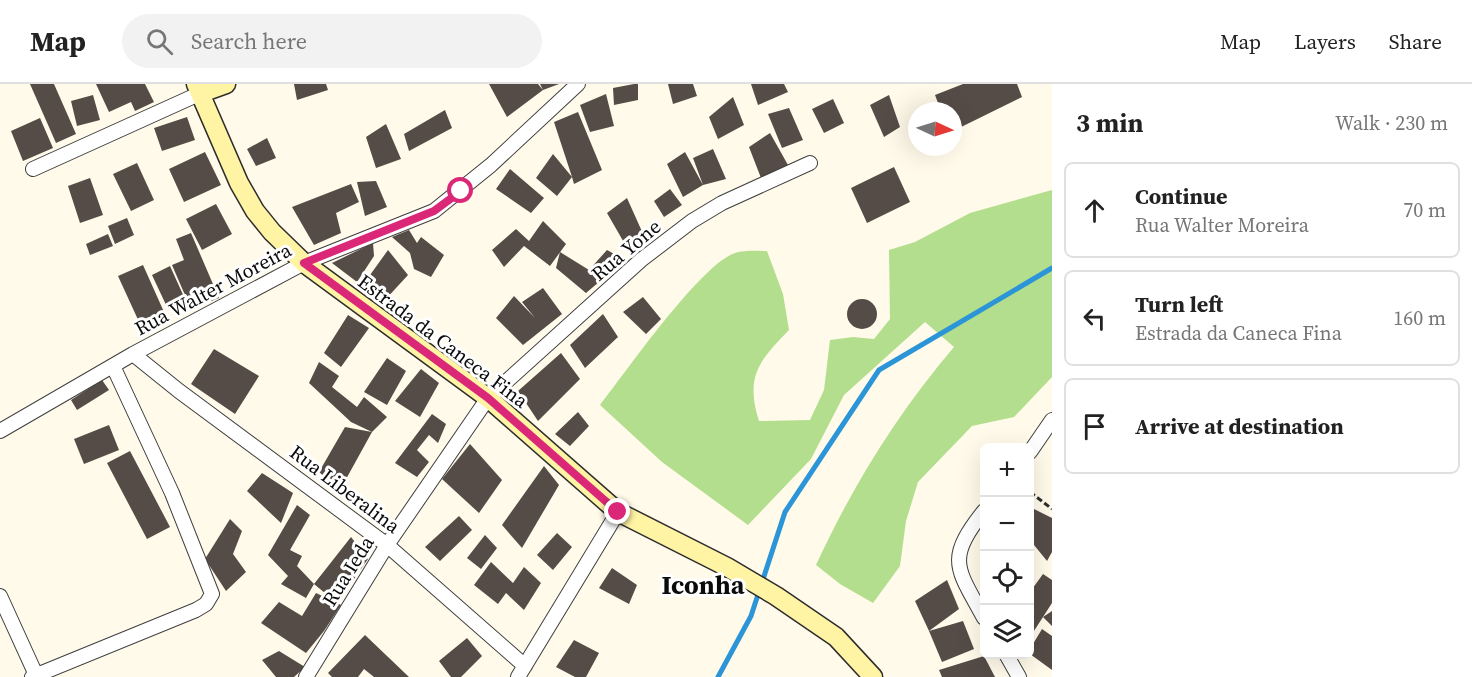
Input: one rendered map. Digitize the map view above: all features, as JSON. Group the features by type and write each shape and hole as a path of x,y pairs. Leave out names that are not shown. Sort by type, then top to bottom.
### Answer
{"street":[{"path":"33,169 199,89 226,84"},
{"name":"Rua Walter Moreira","path":"0,431 133,354 304,263 434,211 491,165 578,84"},
{"name":"Estrada da Caneca Fina","path":"199,89 239,183 255,211 280,241 304,263 488,398 618,512 727,567 776,596 836,637 873,677"},
{"name":"Rua Yone","path":"488,398 641,260 692,221 722,203 810,163"},
{"name":"Rua Liberalina","path":"133,354 179,391 387,545 522,671"},
{"path":"0,596 34,676 196,610 206,604 212,594 172,492 112,366"},
{"name":"Rua Ieda","path":"306,677 387,545 488,398"},
{"path":"1034,445 1052,420"},
{"path":"522,671 618,512"},
{"path":"980,516 970,530 958,556 960,573 980,610"},
{"path":"1009,659 1019,677"}],"path":[{"path":"1034,496 1052,509"}],"green space":[{"path":"1052,190 1052,377 1014,417 972,426 918,482 906,521 900,566 873,603 840,584 816,565 845,507 895,424 954,347 925,322 844,395 811,459 748,525 662,462 600,405 684,297 720,261 735,253 767,251 783,294 789,330 763,361 754,381 755,405 759,421 810,420 824,390 830,340 853,337 874,339 890,319 889,250 915,242 970,213"}],"building":[{"path":"30,84 54,84 76,134 56,143"},
{"path":"96,84 145,84 154,102 135,111 131,102 109,112"},
{"path":"294,84 326,84 328,90 297,100"},
{"path":"489,84 538,84 543,90 507,117"},
{"path":"540,84 559,84 543,90"},
{"path":"638,84 638,100 614,105 613,88"},
{"path":"668,84 693,84 697,96 673,104"},
{"path":"751,84 784,84 788,92 758,105"},
{"path":"963,84 1017,84 1022,97 962,127 962,102 938,102 935,95"},
{"path":"606,94 614,126 590,132 580,105"},
{"path":"93,95 100,120 77,126 71,101"},
{"path":"889,95 900,127 884,137 870,105"},
{"path":"733,97 744,125 718,139 709,117"},
{"path":"833,99 844,123 824,133 812,109"},
{"path":"789,108 803,140 782,148 768,114"},
{"path":"445,110 452,128 409,151 404,134"},
{"path":"578,112 602,170 574,184 554,122"},
{"path":"187,117 195,140 162,151 154,128"},
{"path":"40,118 53,148 23,161 11,131"},
{"path":"386,124 401,159 376,168 366,137"},
{"path":"770,133 788,165 761,178 749,147"},
{"path":"267,138 276,158 256,166 247,149"},
{"path":"713,149 726,179 703,185 693,158"},
{"path":"205,152 221,185 184,202 169,169"},
{"path":"685,152 703,185 683,197 667,164"},
{"path":"553,154 572,177 557,196 536,178"},
{"path":"137,163 154,200 131,211 113,174"},
{"path":"894,167 910,202 867,223 851,188"},
{"path":"510,169 544,198 531,213 496,189"},
{"path":"90,178 103,215 80,223 68,186"},
{"path":"376,181 387,207 365,216 357,182"},
{"path":"351,184 359,202 336,213 341,233 314,245 292,207"},
{"path":"670,189 682,205 664,217 654,201"},
{"path":"627,198 644,236 626,246 607,213"},
{"path":"216,204 232,234 202,250 186,219"},
{"path":"127,218 134,235 115,244 108,226"},
{"path":"543,221 566,244 550,266 524,246 504,267 492,250 516,229 529,241"},
{"path":"409,230 417,243 421,237 444,255 431,277 414,269 410,253 392,237"},
{"path":"191,233 219,298 191,309 172,265 184,260 176,239"},
{"path":"108,234 113,246 90,255 86,244"},
{"path":"373,243 374,256 357,282 332,263"},
{"path":"388,250 408,275 385,300 365,282"},
{"path":"607,250 625,260 586,293 556,268 560,252 589,270"},
{"path":"143,265 164,312 140,324 118,276"},
{"path":"170,266 185,299 167,307 152,275"},
{"path":"543,288 562,314 523,345 496,318 514,296 535,318 522,302"},
{"path":"643,297 661,319 646,334 623,312"},
{"path":"862,299 873,303 877,314 873,325 862,329 851,325 847,314 851,303"},
{"path":"603,314 618,337 585,368 570,345"},
{"path":"348,315 369,328 341,367 324,353"},
{"path":"214,349 259,376 235,414 191,384"},
{"path":"561,353 580,379 538,421 518,391"},
{"path":"387,358 406,371 387,405 364,392"},
{"path":"319,362 339,376 332,387 357,407 364,397 387,417 372,432 351,422 309,383"},
{"path":"421,369 439,383 420,417 395,401"},
{"path":"102,380 109,390 77,410 71,400"},
{"path":"578,412 589,426 570,446 555,434"},
{"path":"432,414 446,424 438,443 429,435 417,450 429,462 417,477 395,463"},
{"path":"109,425 119,450 84,464 74,439"},
{"path":"345,427 372,432 340,490 319,472"},
{"path":"470,444 502,480 479,513 442,479"},
{"path":"130,451 170,527 147,539 107,463"},
{"path":"544,466 559,485 522,548 502,525"},
{"path":"262,473 293,493 281,523 247,491"},
{"path":"297,505 310,515 290,550 302,556 297,566 314,584 306,598 281,584 288,576 268,555"},
{"path":"1034,509 1052,518 1052,552 1047,561 1034,545"},
{"path":"459,516 472,530 440,561 425,547"},
{"path":"230,519 242,531 233,554 246,572 226,591 205,559"},
{"path":"557,533 572,547 553,570 537,555"},
{"path":"485,535 497,548 481,569 467,558"},
{"path":"351,537 368,559 337,603 314,584"},
{"path":"491,562 513,583 524,567 541,583 524,610 506,593 498,604 474,585"},
{"path":"612,568 637,585 629,604 599,588"},
{"path":"1043,574 1052,580 1052,603 1034,631 1034,605 1034,586"},
{"path":"947,580 959,609 929,631 915,601"},
{"path":"316,593 341,605 306,653 261,623 279,602 302,616"},
{"path":"1052,611 1052,626 1043,617"},
{"path":"963,621 974,649 942,662 929,631"},
{"path":"1042,629 1052,636 1052,670 1034,657 1034,642"},
{"path":"365,635 409,677 374,677 364,669 358,677 332,677 328,673"},
{"path":"467,638 482,656 461,677 451,677 439,661"},
{"path":"574,640 599,653 586,677 575,677 556,667"},
{"path":"279,651 305,667 294,677 276,677 262,660"},
{"path":"980,657 986,659 995,677 942,677 939,670"}],"waterway":[{"path":"718,677 751,616 785,512 879,370 1052,268"}],"district":[{"name":"Iconha","path":"703,585"}],"route":[{"path":"461,191 434,211 304,263 488,398 618,512"}]}
